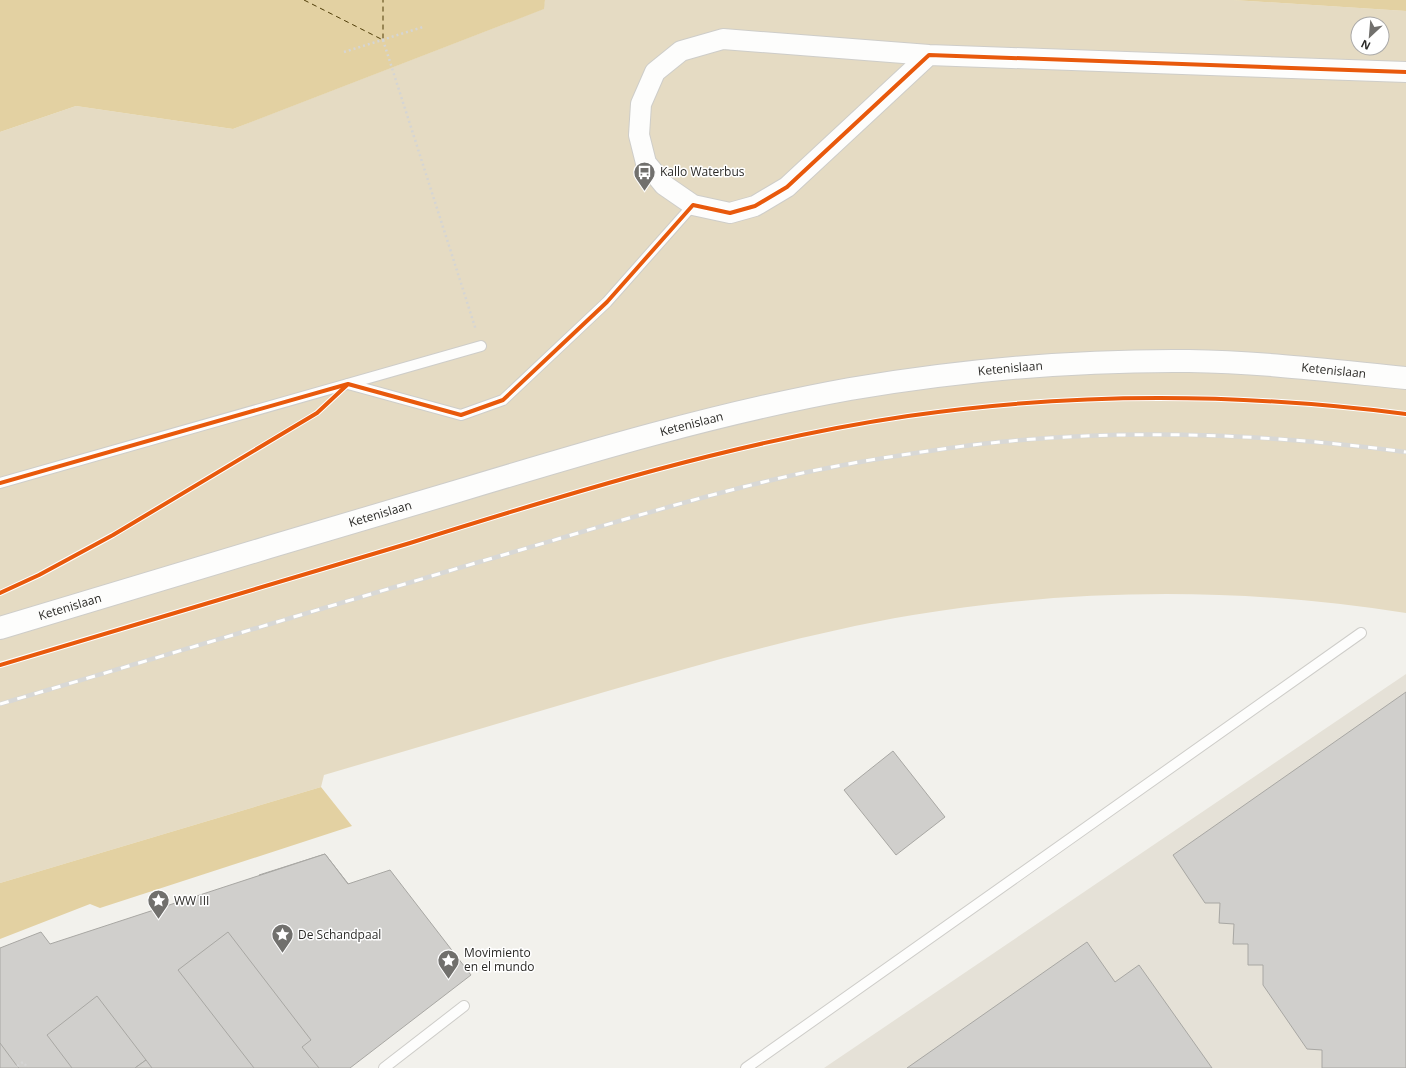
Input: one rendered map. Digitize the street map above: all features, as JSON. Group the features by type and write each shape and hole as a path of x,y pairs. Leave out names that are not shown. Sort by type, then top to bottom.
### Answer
{"street":[{"path":"929,55 787,187 755,206 730,213 693,205 664,185 646,163 639,134 641,104 655,72 681,51 723,38 929,55 1406,72"},
{"name":"Ketenislaan","path":"0,628 514,474 750,409 852,389 953,375 1084,363 1132,362 1193,361 1406,378"}],"lane":[{"path":"348,384 461,415 503,400 607,302 693,205"},
{"path":"0,483 481,346"},
{"path":"746,1068 1361,633"},
{"path":"384,1068 464,1006"}],"path":[{"path":"344,52 423,27"},
{"path":"383,40 481,346"},
{"path":"18,1066 23,1062 28,1068"}],"shaded area":[{"path":"0,0 545,0 544,9 233,129 76,106 0,132"},
{"path":"545,0 1233,0 1406,11 1406,613 1283,599 1222,595 1160,594 1097,596 974,606 873,622 717,660 324,775 321,787 0,883 0,132 76,106 233,129 543,9"},
{"path":"1233,0 1406,0 1406,11"},
{"path":"1406,674 1406,1068 824,1068"},
{"path":"321,787 352,826 100,908 90,904 0,939 0,883"}],"building":[{"path":"1406,692 1406,1068 1322,1068 1322,1050 1307,1049 1263,985 1263,965 1248,965 1248,944 1233,944 1234,924 1219,923 1220,903 1205,903 1173,855"},
{"path":"893,751 945,817 896,855 844,790"},
{"path":"325,854 406,958 307,1034 290,1013 338,976 259,875"},
{"path":"325,854 348,884 390,870 471,975 350,1068 0,1068 0,948 41,932 50,944"},
{"path":"228,932 311,1040 302,1047 319,1068 254,1068 178,970"},
{"path":"1087,942 1115,982 1139,965 1212,1068 907,1068"},
{"path":"97,996 146,1060 135,1068 72,1068 47,1035"},
{"path":"0,1043 17,1066 19,1068 0,1068"},
{"path":"146,1060 152,1068 135,1068"}],"ferry route":[{"path":"304,0 383,40 383,0"}],"railway":[{"path":"0,704 662,509 735,489 847,464 972,445 1080,436 1189,435 1244,437 1298,440 1406,452"}],"cycle path":[{"path":"0,483 348,384 461,415 503,400 607,302 693,205 730,213 755,206 787,187 929,55 1406,72"},
{"path":"0,593 39,575 113,535 317,413 347,385"},
{"path":"0,665 594,487 781,439 844,427 908,416 970,408 1094,399 1219,399 1344,407 1406,414"}],"place":[{"name":"Kallo Waterbus","path":"645,192"},
{"name":"WW III","path":"158,920"},
{"name":"De Schandpaal","path":"283,954"},
{"name":"Movimiento en el mundo","path":"449,980"}]}
